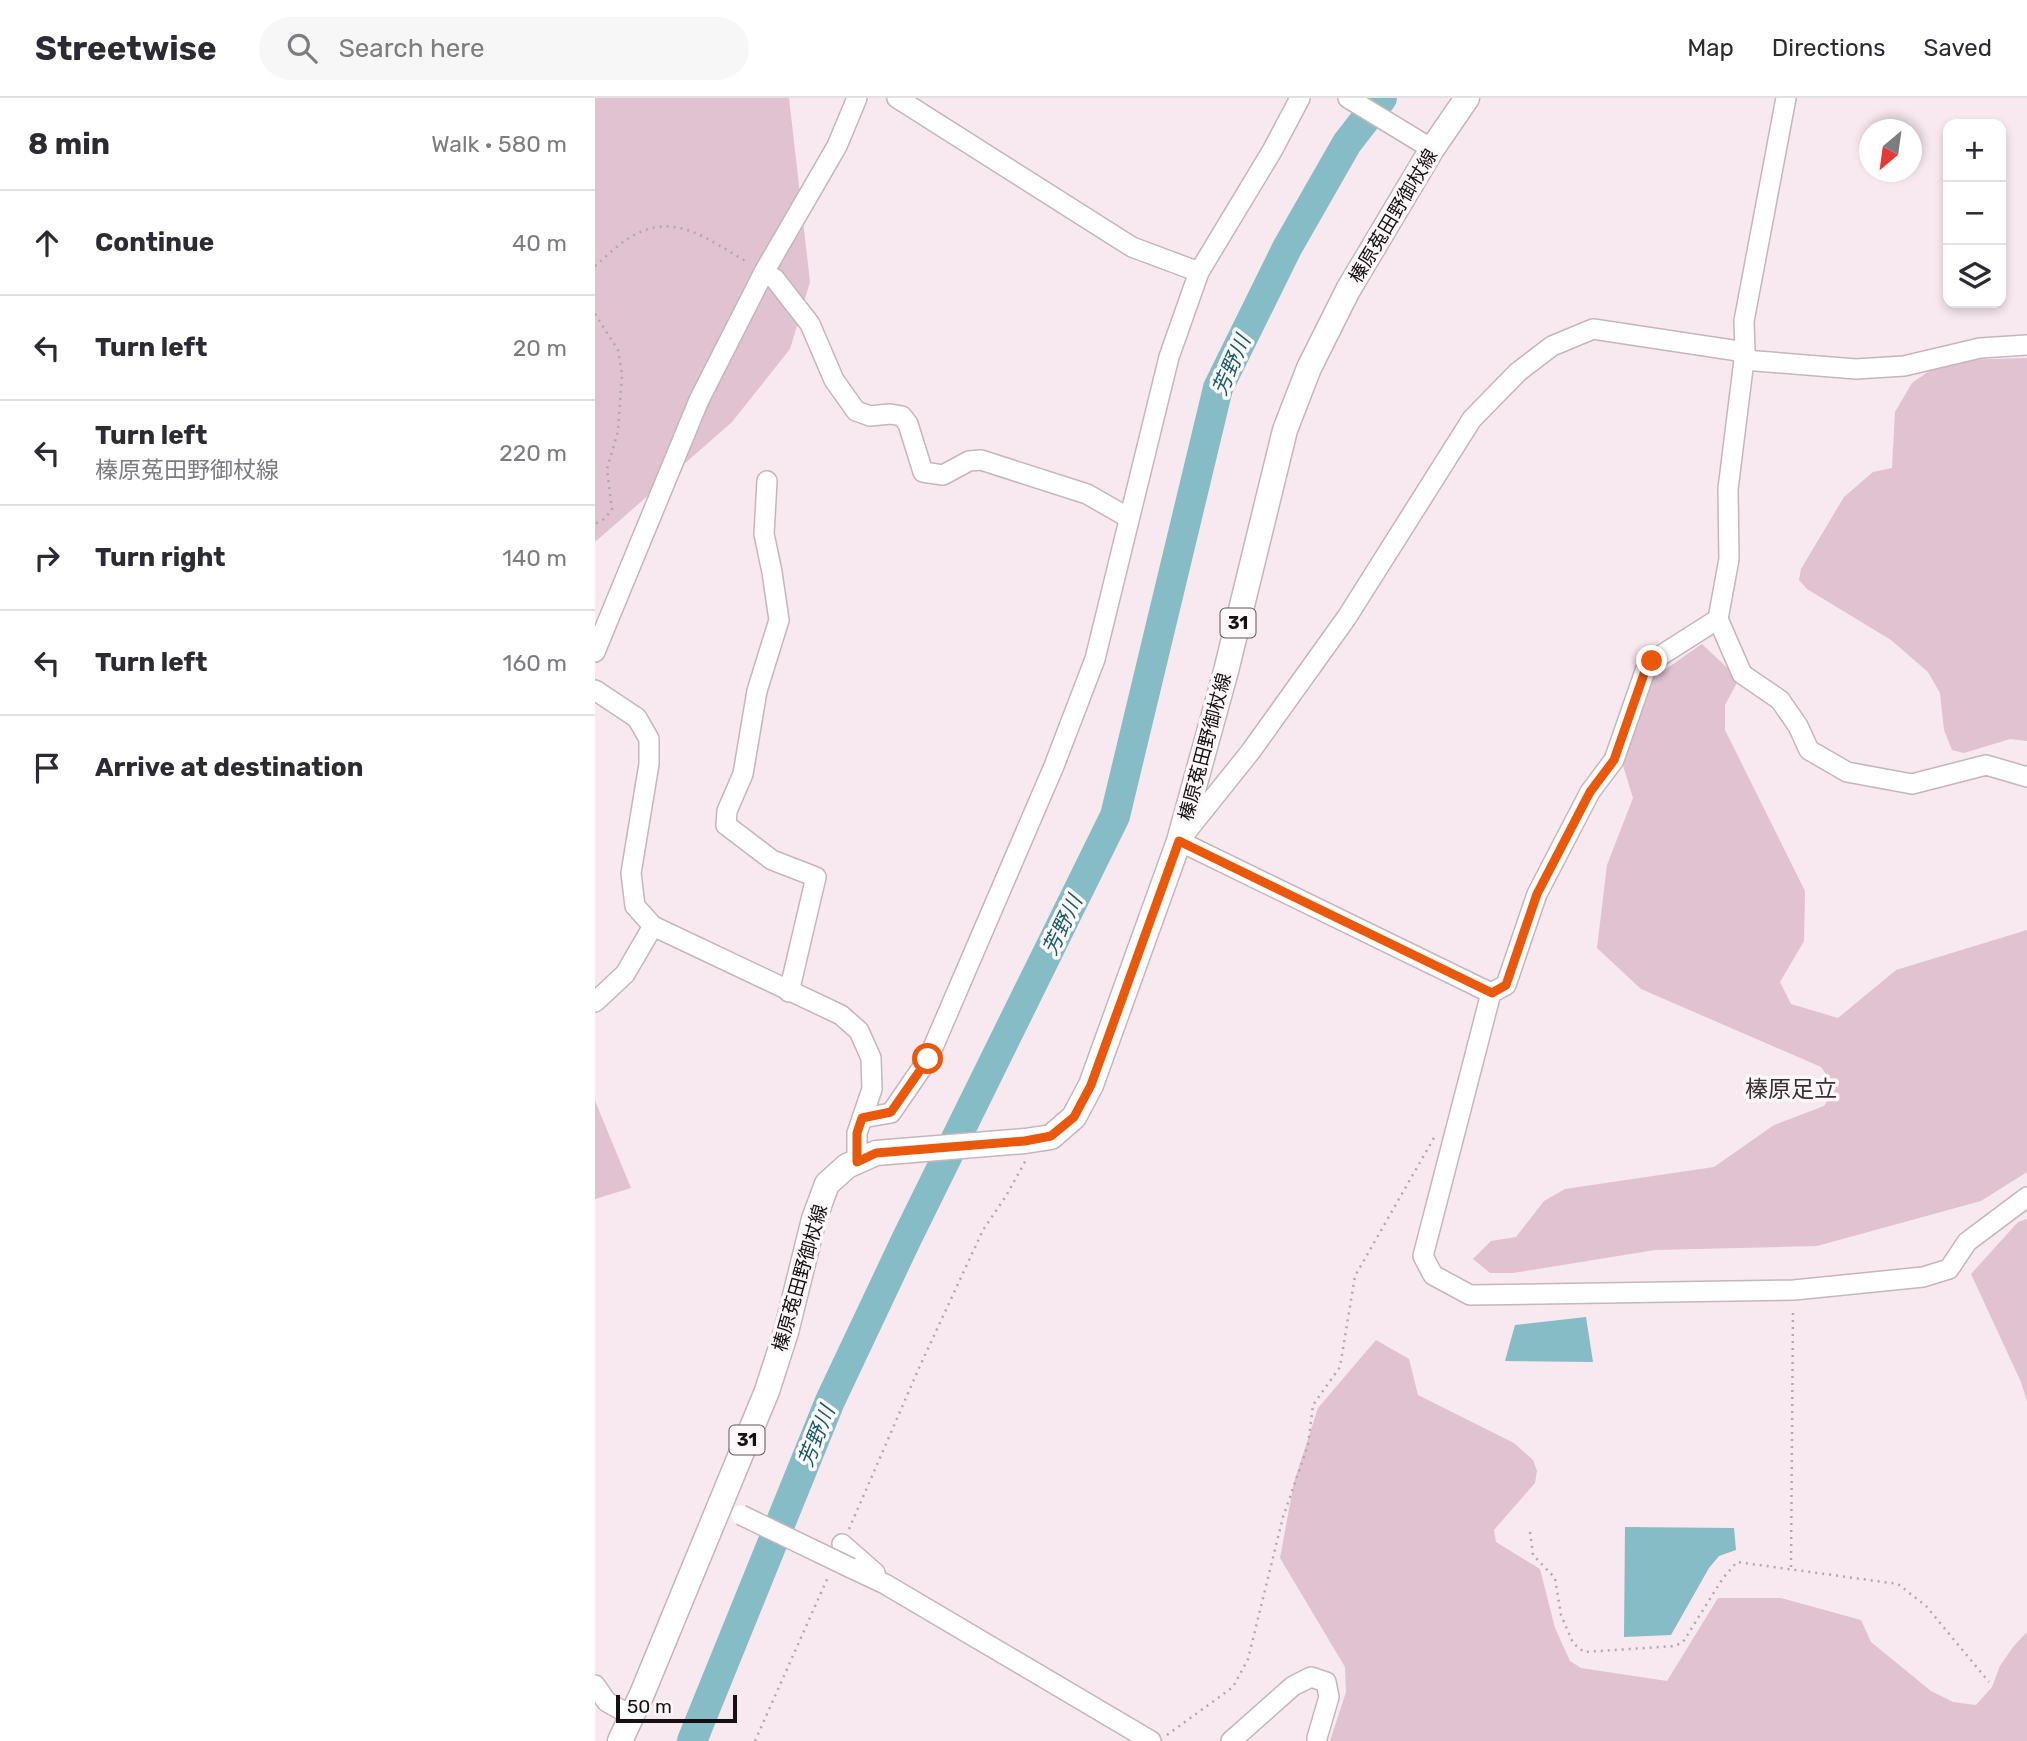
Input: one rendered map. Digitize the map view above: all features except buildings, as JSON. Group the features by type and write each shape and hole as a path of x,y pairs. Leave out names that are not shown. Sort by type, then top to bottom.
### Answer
{"main road":[{"name":"榛原菟田野御杖線","path":"620,1741 730,1512 786,1332 814,1219 827,1184 847,1166 867,1157 1051,1136 1074,1117 1091,1085 1179,841 1226,671 1285,430 1309,368 1425,145 1467,98"}],"street":[{"path":"595,652 699,400 764,272 838,146 857,98"},
{"path":"898,98 1132,247 1199,272"},
{"path":"862,1118 891,1112 928,1059 1054,766 1095,659 1169,357 1199,272 1272,151 1300,98"},
{"path":"1348,98 1425,145"},
{"path":"1786,98 1744,321 1745,356 1728,489 1729,559 1718,619 1742,674 1780,700 1798,726 1809,751 1847,772 1912,784 1986,765 2027,777"},
{"path":"764,272 775,279 810,324 834,380 856,411 870,416 902,416 908,424 923,471 943,475 969,460 981,460 1087,494 1129,518"},
{"path":"1492,993 1179,841 1251,751 1347,617 1472,419 1518,372 1552,346 1594,329 1745,356 1856,369 1904,366 1980,348 2027,345"},
{"path":"767,481 764,534 779,620 757,691 743,774 727,811 726,825 772,860 816,877 789,992"},
{"path":"1718,619 1652,661 1645,671 1614,760 1590,792 1537,894 1506,985 1492,993 1423,1256 1433,1275 1471,1295 1794,1290 1923,1277 1949,1269 1967,1242 2027,1197"},
{"path":"595,690 637,718 649,738 649,764 631,873 635,906 653,926 841,1016 859,1031 871,1058 872,1089 857,1133 867,1157"},
{"path":"595,1002 625,974 653,926"},
{"path":"730,1512 885,1584 1151,1741"},
{"path":"842,1544 885,1584"},
{"path":"1231,1741 1293,1686 1311,1677 1326,1682 1329,1697 1317,1738"},
{"path":"595,1685 607,1702 632,1716"}],"path":[{"path":"595,266 628,238 652,227 667,224 688,229 764,272"},
{"path":"595,314 618,351 622,375 618,431 607,469 612,510 595,524"},
{"path":"1159,1741 1233,1688 1248,1659 1283,1517 1308,1445 1313,1405 1339,1367 1356,1276 1436,1134"},
{"path":"755,1741 919,1368 983,1230 1006,1196 1032,1140"},
{"path":"1791,1568 1794,1290"},
{"path":"1530,1532 1533,1555 1555,1578 1561,1615 1573,1643 1584,1652 1675,1646 1683,1642 1723,1578 1737,1562 1898,1584 1926,1606 1989,1682"}],"shaded area":[{"path":"595,98 789,98 810,282 790,349 732,422 595,542"},
{"path":"2027,358 2027,741 2010,739 1964,753 1952,750 1944,730 1940,693 1928,672 1891,640 1807,589 1799,580 1801,569 1844,497 1873,472 1892,468 1895,412 1912,383 1942,362"},
{"path":"1702,644 1739,679 1725,705 1725,730 1805,891 1804,941 1780,982 1791,1004 1838,1018 1896,970 2027,930 2027,1172 1981,1201 1817,1246 1655,1250 1513,1273 1490,1273 1473,1259 1491,1241 1516,1237 1544,1201 1565,1189 1714,1167 1774,1125 1824,1106 1836,1088 1821,1067 1641,989 1597,948 1607,865 1633,798 1621,759 1653,678"},
{"path":"595,1101 631,1188 595,1199"},
{"path":"2027,1219 2027,1401 2021,1382 1971,1274 2018,1222"},
{"path":"1376,1340 1409,1359 1418,1395 1514,1443 1533,1460 1537,1471 1535,1483 1494,1530 1496,1542 1540,1569 1555,1628 1570,1661 1581,1668 1667,1681 1718,1598 1781,1598 1861,1620 1871,1642 1931,1691 1953,1702 1976,1705 1992,1687 2000,1666 2013,1647 2027,1632 2027,1741 1330,1741 1346,1692 1345,1667 1280,1558 1294,1482 1318,1408"}],"water":[{"path":"1586,1317 1593,1362 1505,1361 1515,1325"},
{"path":"1625,1527 1734,1528 1736,1550 1719,1556 1709,1568 1671,1635 1624,1637"}],"waterway":[{"name":"芳野川","path":"692,1741 830,1401 907,1238 1115,816 1218,388 1287,248 1347,143 1382,98"}],"district":[{"name":"榛原足立","path":"1791,1089"}],"route":[{"path":"928,1059 891,1112 862,1118 857,1133 857,1162 876,1153 1025,1141 1051,1136 1074,1117 1091,1085 1179,841 1492,993 1506,985 1537,894 1590,792 1614,760 1645,671 1652,661"}]}
